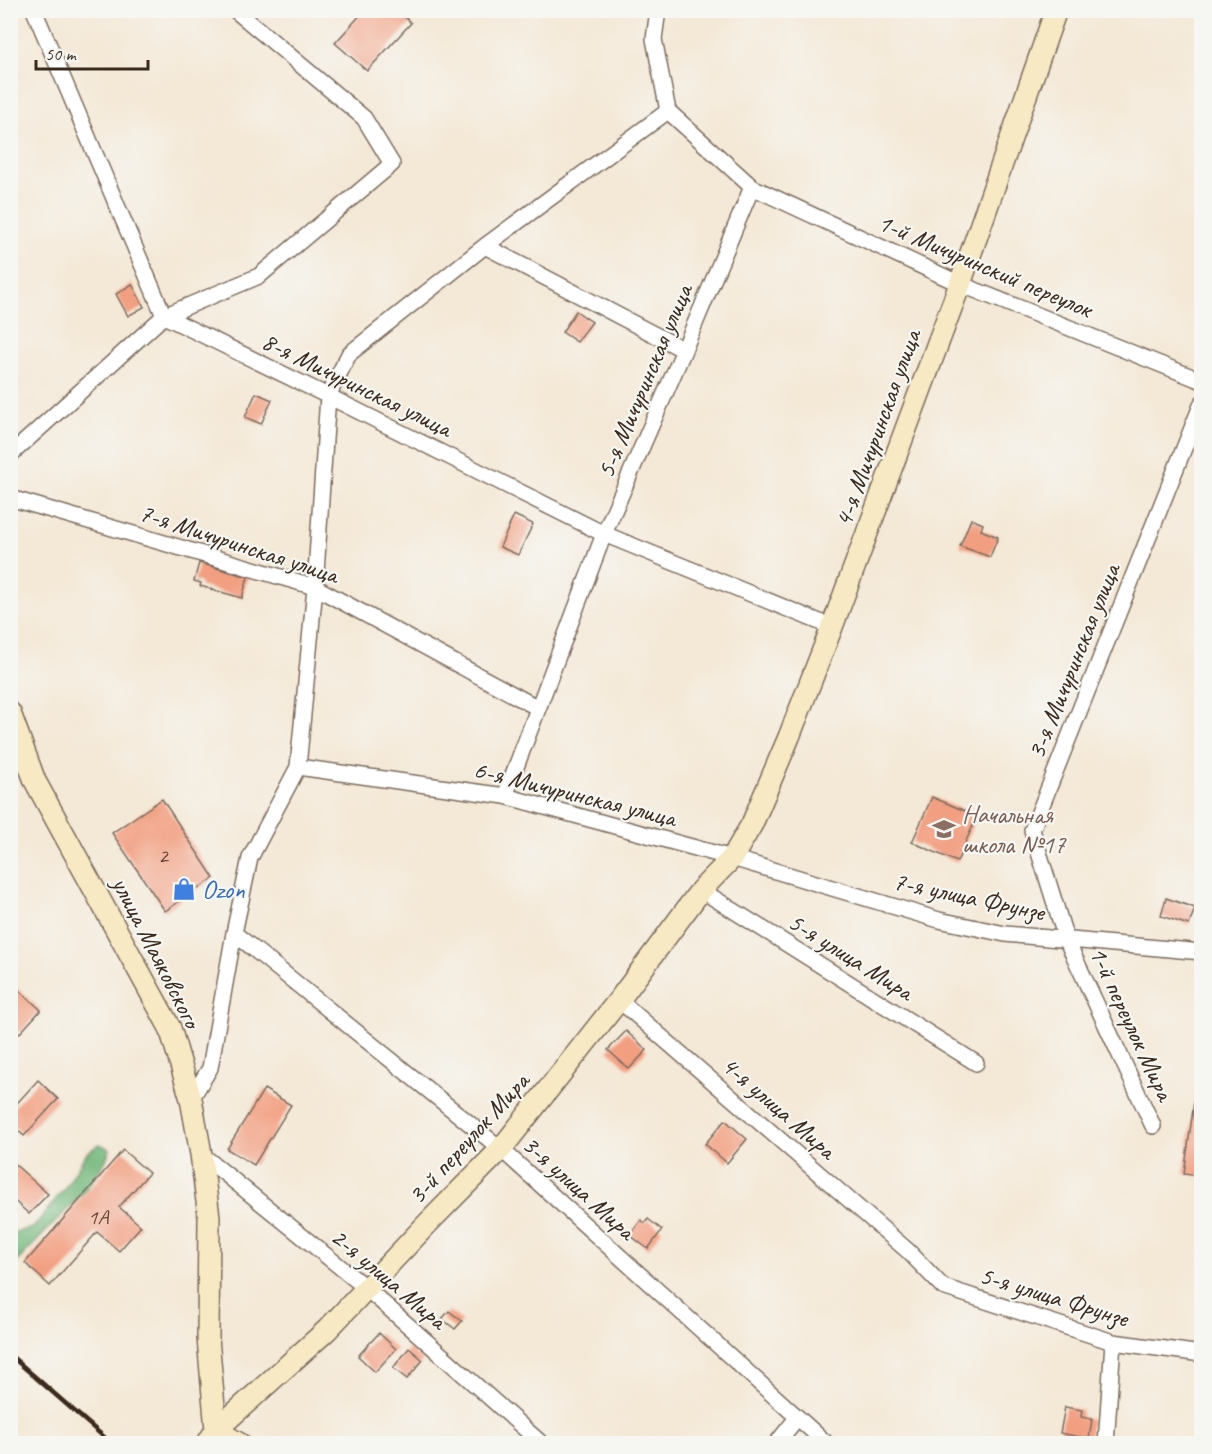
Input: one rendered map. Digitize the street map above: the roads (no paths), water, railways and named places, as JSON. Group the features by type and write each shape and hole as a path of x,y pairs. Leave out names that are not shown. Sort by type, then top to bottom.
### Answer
{"street":[{"path":"34,10 164,316"},
{"path":"10,454 164,316 259,276 392,164 364,118 235,10"},
{"path":"658,10 654,39 668,111 752,187"},
{"name":"4-я Мичуринская улица","path":"732,858 752,824 832,627 960,284 1056,10"},
{"path":"191,1099 210,1068 250,858 298,767 315,587 328,396 350,354 485,246 668,111"},
{"name":"1-й Мичуринский переулок","path":"752,187 960,284 1202,381"},
{"name":"5-я Мичуринская улица","path":"505,796 604,534 752,187"},
{"path":"485,246 684,350"},
{"name":"8-я Мичуринская улица","path":"164,316 604,534 832,627"},
{"name":"3-я Мичуринская улица","path":"1066,939 1032,830 1202,403"},
{"name":"7-я Мичуринская улица","path":"10,498 315,587 538,708"},
{"name":"улица Маяковского","path":"10,712 35,781 170,1028 191,1099 209,1217 208,1338 212,1436"},
{"name":"6-я Мичуринская улица","path":"298,767 505,796 732,858"},
{"name":"7-я улица Фрунзе","path":"732,858 939,920 1005,934 1202,952"},
{"name":"3-й переулок Мира","path":"212,1436 327,1330 501,1149 619,1000 701,890 732,858"},
{"name":"5-я улица Мира","path":"701,890 976,1063"},
{"name":"3-я улица Мира","path":"234,933 501,1149 827,1443"},
{"name":"1-й переулок Мира","path":"1066,939 1153,1126"},
{"name":"4-я улица Мира","path":"619,1000 908,1251"},
{"name":"2-я улица Мира","path":"201,1154 366,1288 542,1443"},
{"name":"5-я улица Фрунзе","path":"908,1251 943,1287 1113,1342 1202,1354"},
{"path":"1106,1443 1113,1342"},
{"path":"776,1443 797,1418"},
{"path":"212,1436 240,1443"}],"railway":[{"path":"10,1355 112,1444"},
{"path":"10,1376 14,1380"}],"place":[{"name":"Начальная школа №17","path":"944,829"},
{"name":"Ozon","path":"184,889"}]}
